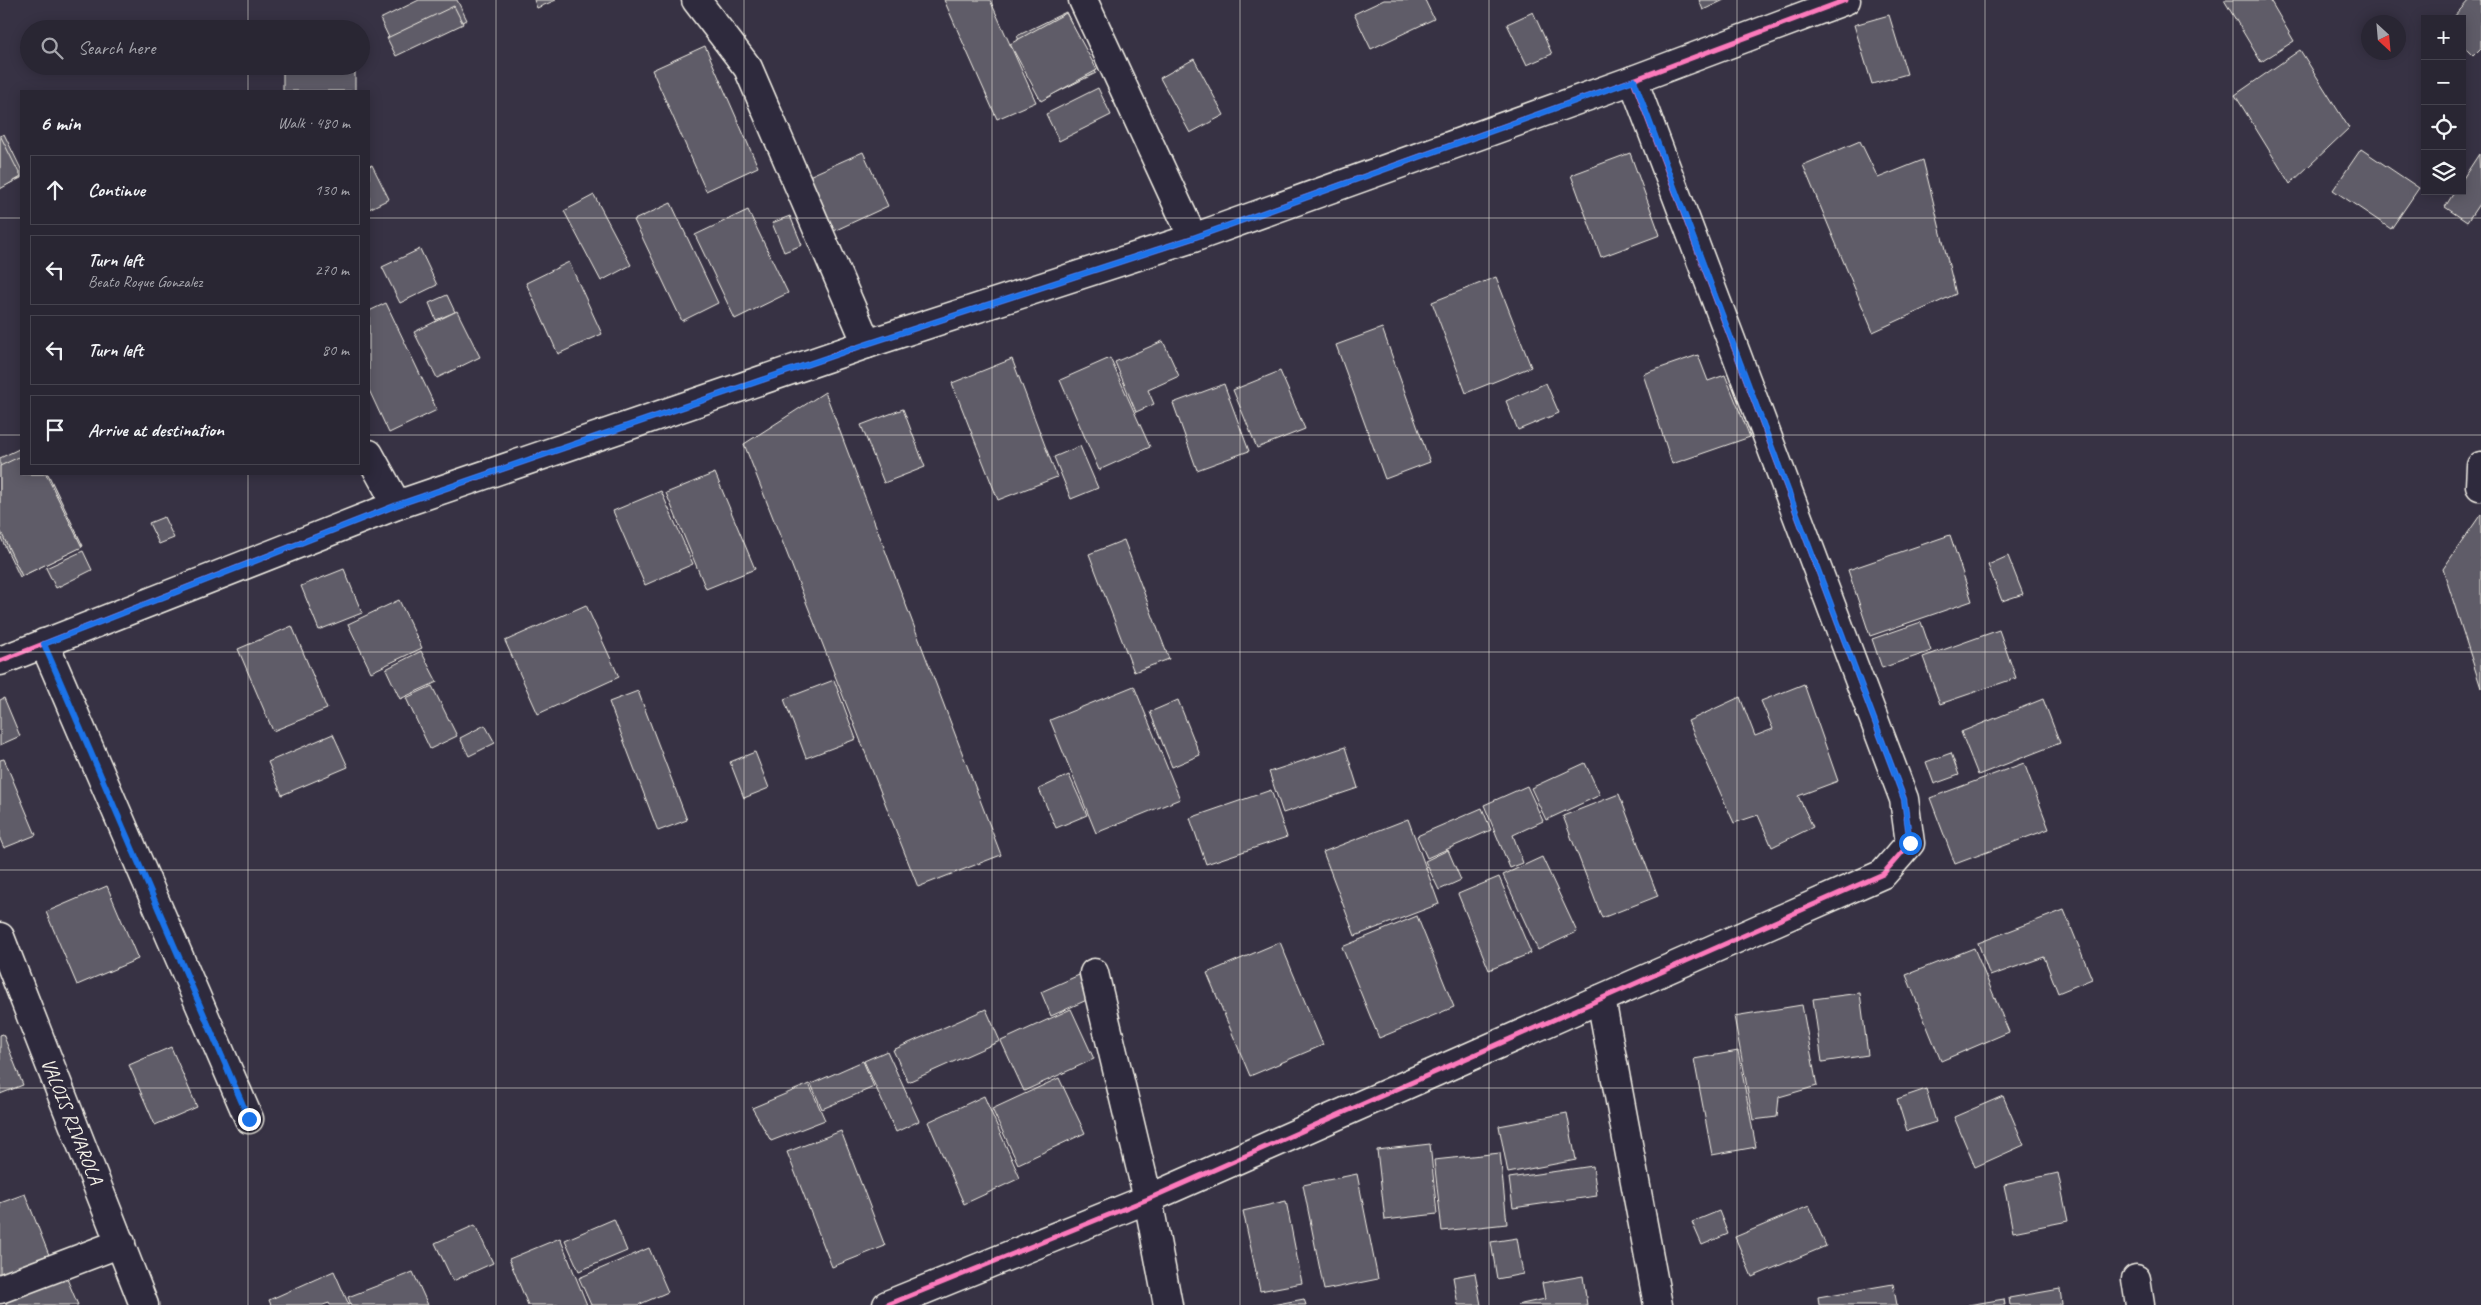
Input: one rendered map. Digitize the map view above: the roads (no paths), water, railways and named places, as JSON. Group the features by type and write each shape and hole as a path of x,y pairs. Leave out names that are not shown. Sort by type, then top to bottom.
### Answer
{"street":[{"path":"696,0 748,68 867,344"},
{"path":"1083,0 1193,238"},
{"path":"0,661 397,505 867,344 1193,238 1634,80 1846,0"},
{"path":"887,1305 1148,1199 1883,874 1910,843 1904,799 1634,80"},
{"path":"370,456 397,505"},
{"path":"44,644 249,1119"},
{"name":"VALOIS RIVAROLA","path":"0,937 144,1305"},
{"path":"1094,973 1148,1199 1168,1305"},
{"path":"1601,999 1658,1305"},
{"path":"0,1289 121,1243"}]}
